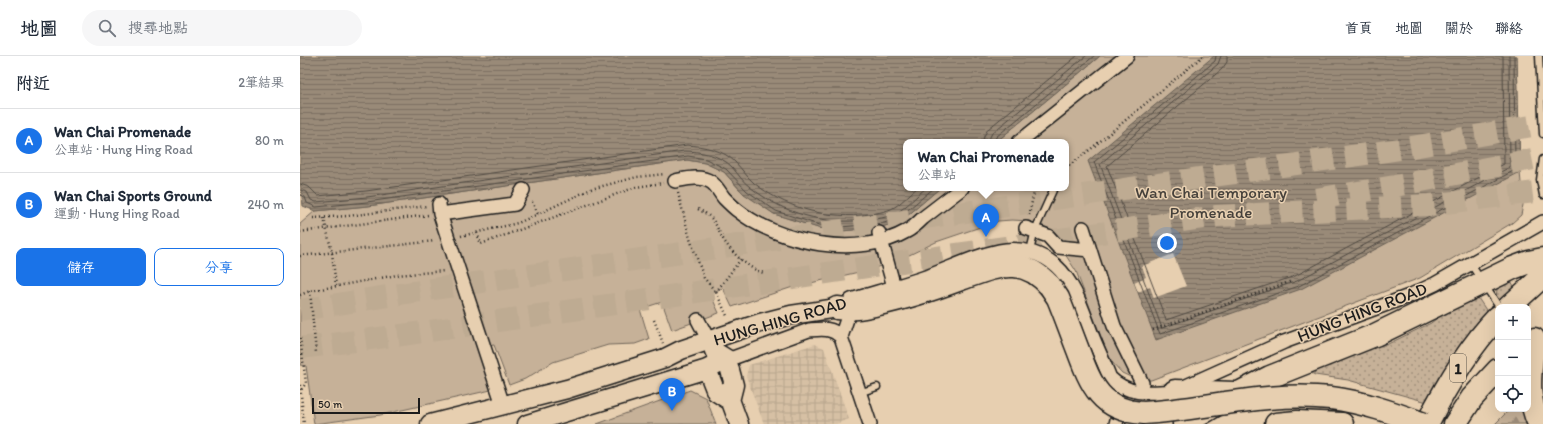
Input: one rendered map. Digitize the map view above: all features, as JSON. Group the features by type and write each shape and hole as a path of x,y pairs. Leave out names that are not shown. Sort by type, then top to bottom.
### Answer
{"highway":[{"path":"1184,424 1236,393 1270,377 1375,335 1484,281 1528,262 1543,259"},
{"path":"843,309 904,298 982,272 1008,266 1021,267 1033,271 1044,279 1050,286 1061,304 1089,379 1102,397 1120,409 1128,412 1144,413 1261,398 1292,396 1313,397 1332,398 1363,404 1424,424"},
{"path":"1512,304 1543,276"},
{"name":"1","path":"1428,424 1458,367 1495,320"},
{"path":"1533,337 1529,390 1538,424"},
{"name":"1","path":"1455,424 1472,398 1495,373"},
{"path":"1175,391 1211,383 1236,393"},
{"path":"1276,424 1297,422 1342,424"}],"main road":[{"name":"HUNG HING ROAD","path":"527,424 714,356 776,318 843,309"},
{"name":"HUNG HING ROAD","path":"430,424 567,389 664,350 681,350 714,356"},
{"path":"714,356 716,392 730,401 739,424"}],"street":[{"path":"1023,139 1127,56"},
{"path":"675,181 695,178 712,182 724,198 738,211 768,230 782,236 815,244 860,245 880,237 907,231 958,191"},
{"path":"503,405 458,272 440,209 515,204 522,190"},
{"name":"HUNG HING ROAD","path":"1211,383 1284,342 1410,296 1543,222"},
{"path":"1083,228 1114,326 1142,383"},
{"path":"1031,229 1048,236 1058,247 1090,250"},
{"path":"880,237 894,287"},
{"name":"HUNG HING ROAD","path":"843,309 850,300 894,287 987,254 1006,250 1030,251 1047,259 1056,266 1067,278 1075,294 1115,392 1118,404 1118,418 1116,424"},
{"path":"843,309 840,337 870,424"},
{"path":"698,320 714,356"},
{"name":"HUNG HING ROAD","path":"714,356 809,330 829,330 836,332 840,337"},
{"path":"1108,375 1121,386 1135,392 1152,393 1175,391"},
{"path":"1133,424 1175,391"}],"lane":[{"path":"1539,56 1543,134"},
{"path":"1543,159 1540,180 1543,195"},
{"path":"1030,251 1031,229 1052,191"},
{"path":"1470,263 1484,281 1497,304"},
{"path":"859,393 877,387"}],"path":[{"path":"1069,166 1203,56"},
{"path":"477,233 481,244 636,187 675,181 690,239 704,278 716,292 728,319"},
{"path":"1031,229 1035,191"},
{"path":"300,232 440,209"},
{"path":"698,209 709,215 715,221 725,242 741,259 757,271 764,273"},
{"path":"300,256 448,239 518,223 538,214"},
{"path":"324,218 332,253 336,286"},
{"path":"716,292 741,259"},
{"path":"300,295 310,291 397,275 449,271 458,272"},
{"path":"1153,330 1292,281"},
{"path":"310,291 316,353"},
{"path":"654,320 664,350"},
{"path":"300,338 306,383 300,390"},
{"path":"300,385 304,424"}],"shaded area":[{"path":"815,344 824,348 849,419 836,424 764,424 746,376 749,365"}],"green space":[{"name":"Wan Chai Temporary Promenade","path":"1100,56 1517,56 1520,172 1523,205 1521,215 1512,223 1420,278 1151,380 1137,380 1122,373 1110,360 1076,271 1048,228 1029,221 1012,220 998,221 936,242 903,258 872,269 793,287 732,307 723,288 710,293 719,313 672,330 662,302 640,309 649,339 635,344 608,345 553,362 525,379 509,385 494,345 478,347 491,390 380,415 314,424 306,366 300,365 300,224 315,211 368,206 687,160 705,163 724,172 739,189 774,214 818,228 841,231 877,228 900,222 936,191 1069,191 1069,139 1000,139"},
{"path":"1511,281 1517,291 1502,304 1496,300 1497,288"},
{"path":"1476,295 1488,313 1431,403 1348,380 1315,375 1307,371 1370,344 1386,345 1431,323 1452,306"},
{"path":"690,390 706,398 716,424 597,424"},
{"path":"1507,412 1525,412 1530,424 1495,424"}],"water":[{"path":"300,56 1100,56 1000,139 903,139 903,191 936,191 900,222 877,228 841,231 818,228 774,214 744,194 724,172 705,163 687,160 368,206 315,211 303,206 300,181"},
{"path":"1214,56 1517,56 1520,172 1301,289 1156,340 1088,161"}],"pier":[{"path":"1173,254 1186,286 1154,298 1150,287 1138,292 1134,282 1146,277 1142,266"}],"tunnel":[{"path":"300,310 406,293 1407,148 1543,124"},
{"path":"1316,199 1395,186 1543,157"},
{"path":"300,348 402,335 1217,216 1429,205 1543,191"}],"place":[{"name":"Wan Chai Promenade","path":"986,237"},
{"name":"Wan Chai Sports Ground","path":"672,411"}]}
